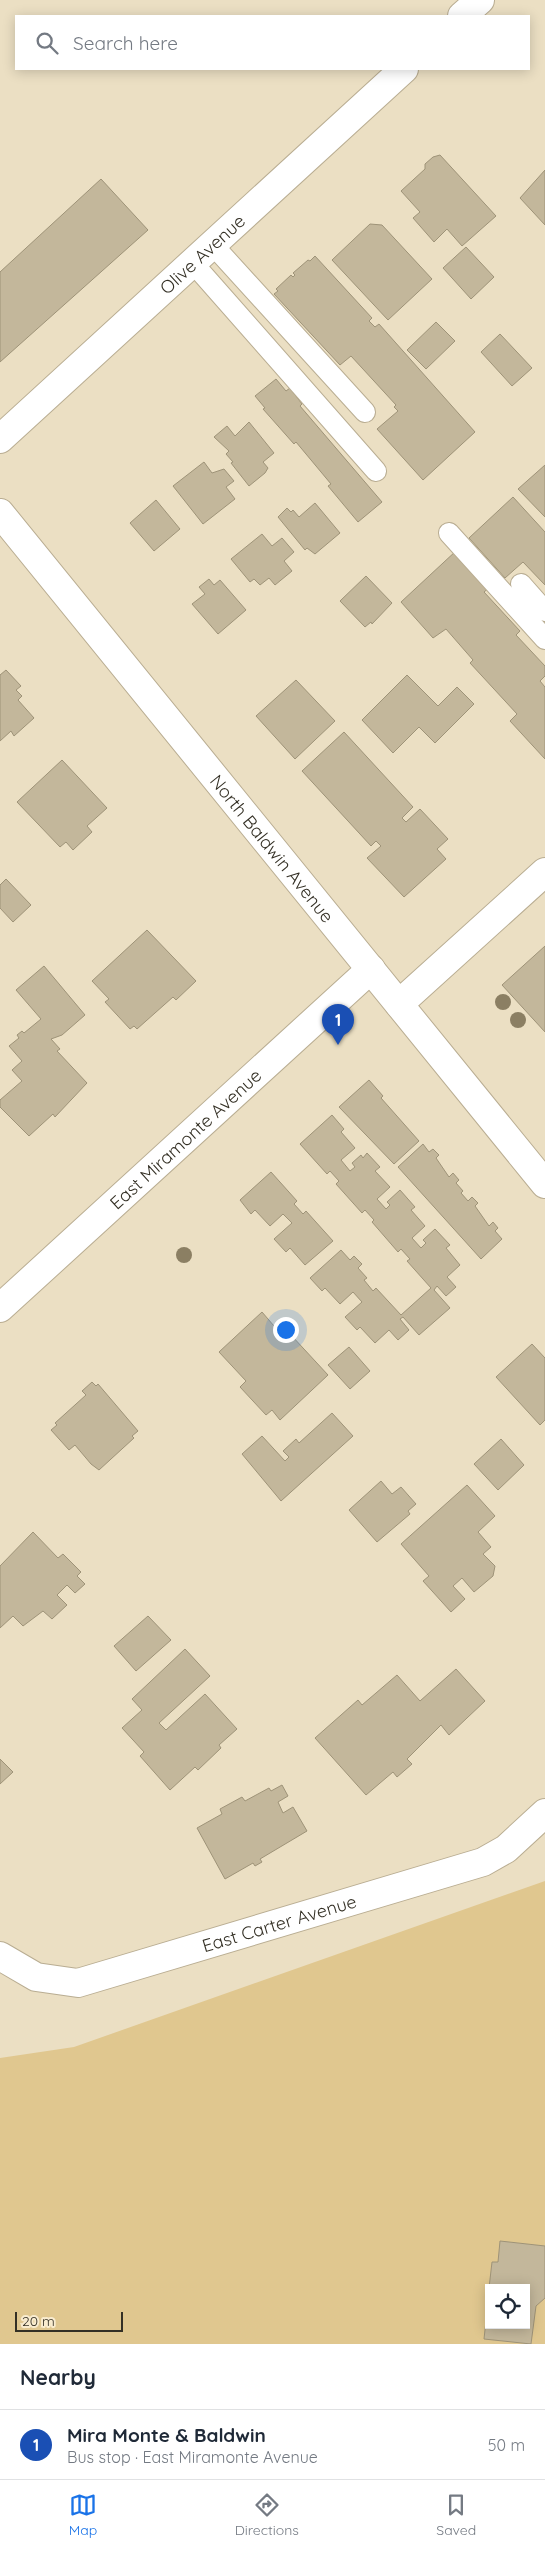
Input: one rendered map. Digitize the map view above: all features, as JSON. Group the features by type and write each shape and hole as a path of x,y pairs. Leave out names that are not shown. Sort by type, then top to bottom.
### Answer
{"street":[{"path":"463,15 480,0"},
{"name":"Olive Avenue","path":"0,439 403,70"},
{"name":"North Baldwin Avenue","path":"0,513 545,1184"},
{"path":"400,1004 545,872"},
{"name":"East Miramonte Avenue","path":"0,1308 371,969"},
{"name":"East Carter Avenue","path":"0,1956 36,1977 78,1983 483,1862 506,1849 545,1813"}],"lane":[{"path":"212,244 365,412"},
{"path":"192,262 376,471"},
{"path":"449,533 545,639"},
{"path":"521,584 545,611"}],"shaded area":[{"path":"545,1881 545,2344 0,2344 0,2058 74,2047"}],"building":[{"path":"440,155 496,216 462,246 447,229 434,242 413,218 420,212 401,191 425,169 425,164 433,157"},
{"path":"545,170 545,225 520,198"},
{"path":"101,179 148,230 0,362 0,272"},
{"path":"370,224 382,225 432,279 388,320 332,260"},
{"path":"466,247 494,277 471,299 443,268"},
{"path":"315,256 372,318 369,321 375,327 379,324 475,432 423,480 377,429 398,411 394,407 396,405 351,356 340,365 274,294 278,291 276,289 291,275 293,277 295,275 293,273"},
{"path":"436,322 455,341 426,369 407,350"},
{"path":"500,334 532,368 512,386 481,352"},
{"path":"276,379 286,391 290,388 302,404 300,406 382,502 358,522 328,486 331,484 296,442 294,444 263,409 265,408 255,396"},
{"path":"249,422 274,453 263,462 268,468 265,473 249,486 231,463 233,462 226,454 229,451 214,437 227,426 235,436"},
{"path":"204,462 212,473 224,469 234,481 226,487 235,499 203,524 173,486"},
{"path":"545,465 545,517 518,489"},
{"path":"513,497 545,532 545,585 523,562 505,578 469,538"},
{"path":"156,500 180,529 154,551 130,523"},
{"path":"315,503 340,533 315,554 307,548 305,550 278,517 287,508 291,512 293,510 299,517"},
{"path":"262,534 272,546 282,538 294,552 284,561 292,571 275,585 269,578 260,585 254,579 250,582 231,559"},
{"path":"457,550 490,587 484,592 520,631 516,635 545,666 545,676 540,681 545,687 545,759 510,721 517,714 470,663 473,660 446,629 433,638 401,602"},
{"path":"366,576 392,603 372,624 371,622 365,627 340,601"},
{"path":"209,579 214,585 220,580 246,610 218,634 192,604 205,594 199,587"},
{"path":"6,670 21,686 16,690 22,696 18,700 34,718 14,736 11,731 0,741 0,675"},
{"path":"407,675 438,706 457,687 474,704 435,743 419,727 393,753 362,720"},
{"path":"296,680 335,721 295,759 256,716"},
{"path":"344,732 413,807 402,818 406,822 420,809 448,839 437,849 446,859 404,897 367,858 381,846 376,841 371,846 302,771"},
{"path":"62,760 107,808 87,826 92,832 73,850 66,842 60,847 17,802"},
{"path":"6,879 31,905 13,922 0,908 0,885"},
{"path":"147,930 196,981 176,1000 173,997 137,1029 134,1026 130,1029 105,1002 109,999 92,981"},
{"path":"545,946 545,1032 502,985"},
{"path":"44,966 85,1015 62,1035 51,1039 60,1049 57,1051 87,1083 55,1117 53,1114 29,1136 0,1107 0,1100 22,1081 12,1070 22,1061 9,1046 19,1038 17,1035 22,1031 24,1033 41,1019 16,990"},
{"path":"369,1080 383,1096 381,1098 419,1141 394,1164 339,1107"},
{"path":"332,1115 344,1129 341,1132 355,1148 341,1160 350,1171 355,1167 352,1163 361,1155 363,1158 367,1153 380,1167 375,1171 390,1187 377,1199 386,1209 390,1205 387,1202 400,1190 415,1207 411,1210 425,1226 412,1238 421,1248 426,1243 423,1240 435,1229 450,1245 446,1248 460,1265 447,1277 456,1287 446,1296 437,1286 434,1290 450,1308 419,1335 403,1317 400,1319 409,1330 398,1340 389,1330 375,1343 360,1327 357,1330 345,1317 362,1302 353,1292 340,1304 325,1288 322,1291 310,1278 341,1250 350,1260 354,1256 362,1264 358,1268 367,1278 364,1280 373,1291 376,1288 401,1315 431,1288 407,1261 410,1259 401,1249 398,1252 372,1222 374,1220 365,1210 362,1213 336,1184 339,1181 330,1171 327,1174 300,1144"},
{"path":"423,1144 429,1152 433,1149 439,1155 436,1158 449,1177 453,1173 459,1180 456,1183 468,1201 472,1197 478,1203 475,1206 489,1226 493,1222 498,1228 495,1231 502,1239 481,1259 398,1167"},
{"path":"271,1172 297,1201 294,1204 303,1214 306,1211 333,1241 305,1265 290,1248 286,1252 274,1239 292,1223 283,1214 270,1226 255,1210 251,1214 240,1200"},
{"path":"262,1312 274,1326 279,1322 328,1375 280,1420 272,1410 266,1415 240,1387 246,1381 219,1352"},
{"path":"532,1344 545,1358 545,1420 540,1425 496,1377"},
{"path":"349,1347 370,1371 350,1389 328,1365"},
{"path":"92,1382 96,1386 98,1384 138,1431 132,1436 134,1438 99,1470 91,1464 75,1445 69,1450 51,1430 57,1425 55,1423 86,1395 82,1391"},
{"path":"332,1413 353,1436 281,1501 242,1454 262,1436 285,1461 289,1457 283,1451 296,1439 299,1443"},
{"path":"501,1439 524,1465 498,1490 474,1464"},
{"path":"381,1481 392,1494 401,1487 416,1504 408,1511 410,1514 377,1542 349,1510"},
{"path":"467,1485 495,1516 478,1532 491,1547 483,1554 495,1566 493,1576 474,1592 462,1578 453,1586 465,1599 451,1612 423,1581 429,1576 401,1544"},
{"path":"33,1532 58,1558 63,1554 81,1572 77,1576 85,1584 75,1593 67,1585 57,1595 67,1605 52,1619 43,1611 23,1626 13,1616 0,1628 0,1566"},
{"path":"148,1616 171,1640 136,1671 114,1646"},
{"path":"185,1649 210,1676 159,1723 166,1730 205,1694 237,1729 219,1745 221,1748 198,1770 195,1767 170,1790 140,1756 144,1752 122,1728 142,1710 132,1699"},
{"path":"456,1669 485,1701 449,1735 441,1725 407,1759 412,1764 397,1777 393,1772 366,1795 315,1738 358,1700 362,1705 397,1675 420,1701"},
{"path":"0,1759 13,1772 0,1784"},
{"path":"282,1785 288,1796 278,1802 283,1813 293,1807 307,1831 260,1859 262,1862 255,1866 253,1863 225,1879 197,1828 222,1814 220,1809 242,1797 245,1801 269,1788 271,1791"},
{"path":"500,2241 545,2246 545,2298 536,2306 531,2344 484,2339 485,2329 530,2329 530,2284 489,2284 492,2262 498,2262"}],"place":[{"name":"Mira Monte & Baldwin","path":"338,1045"}]}
